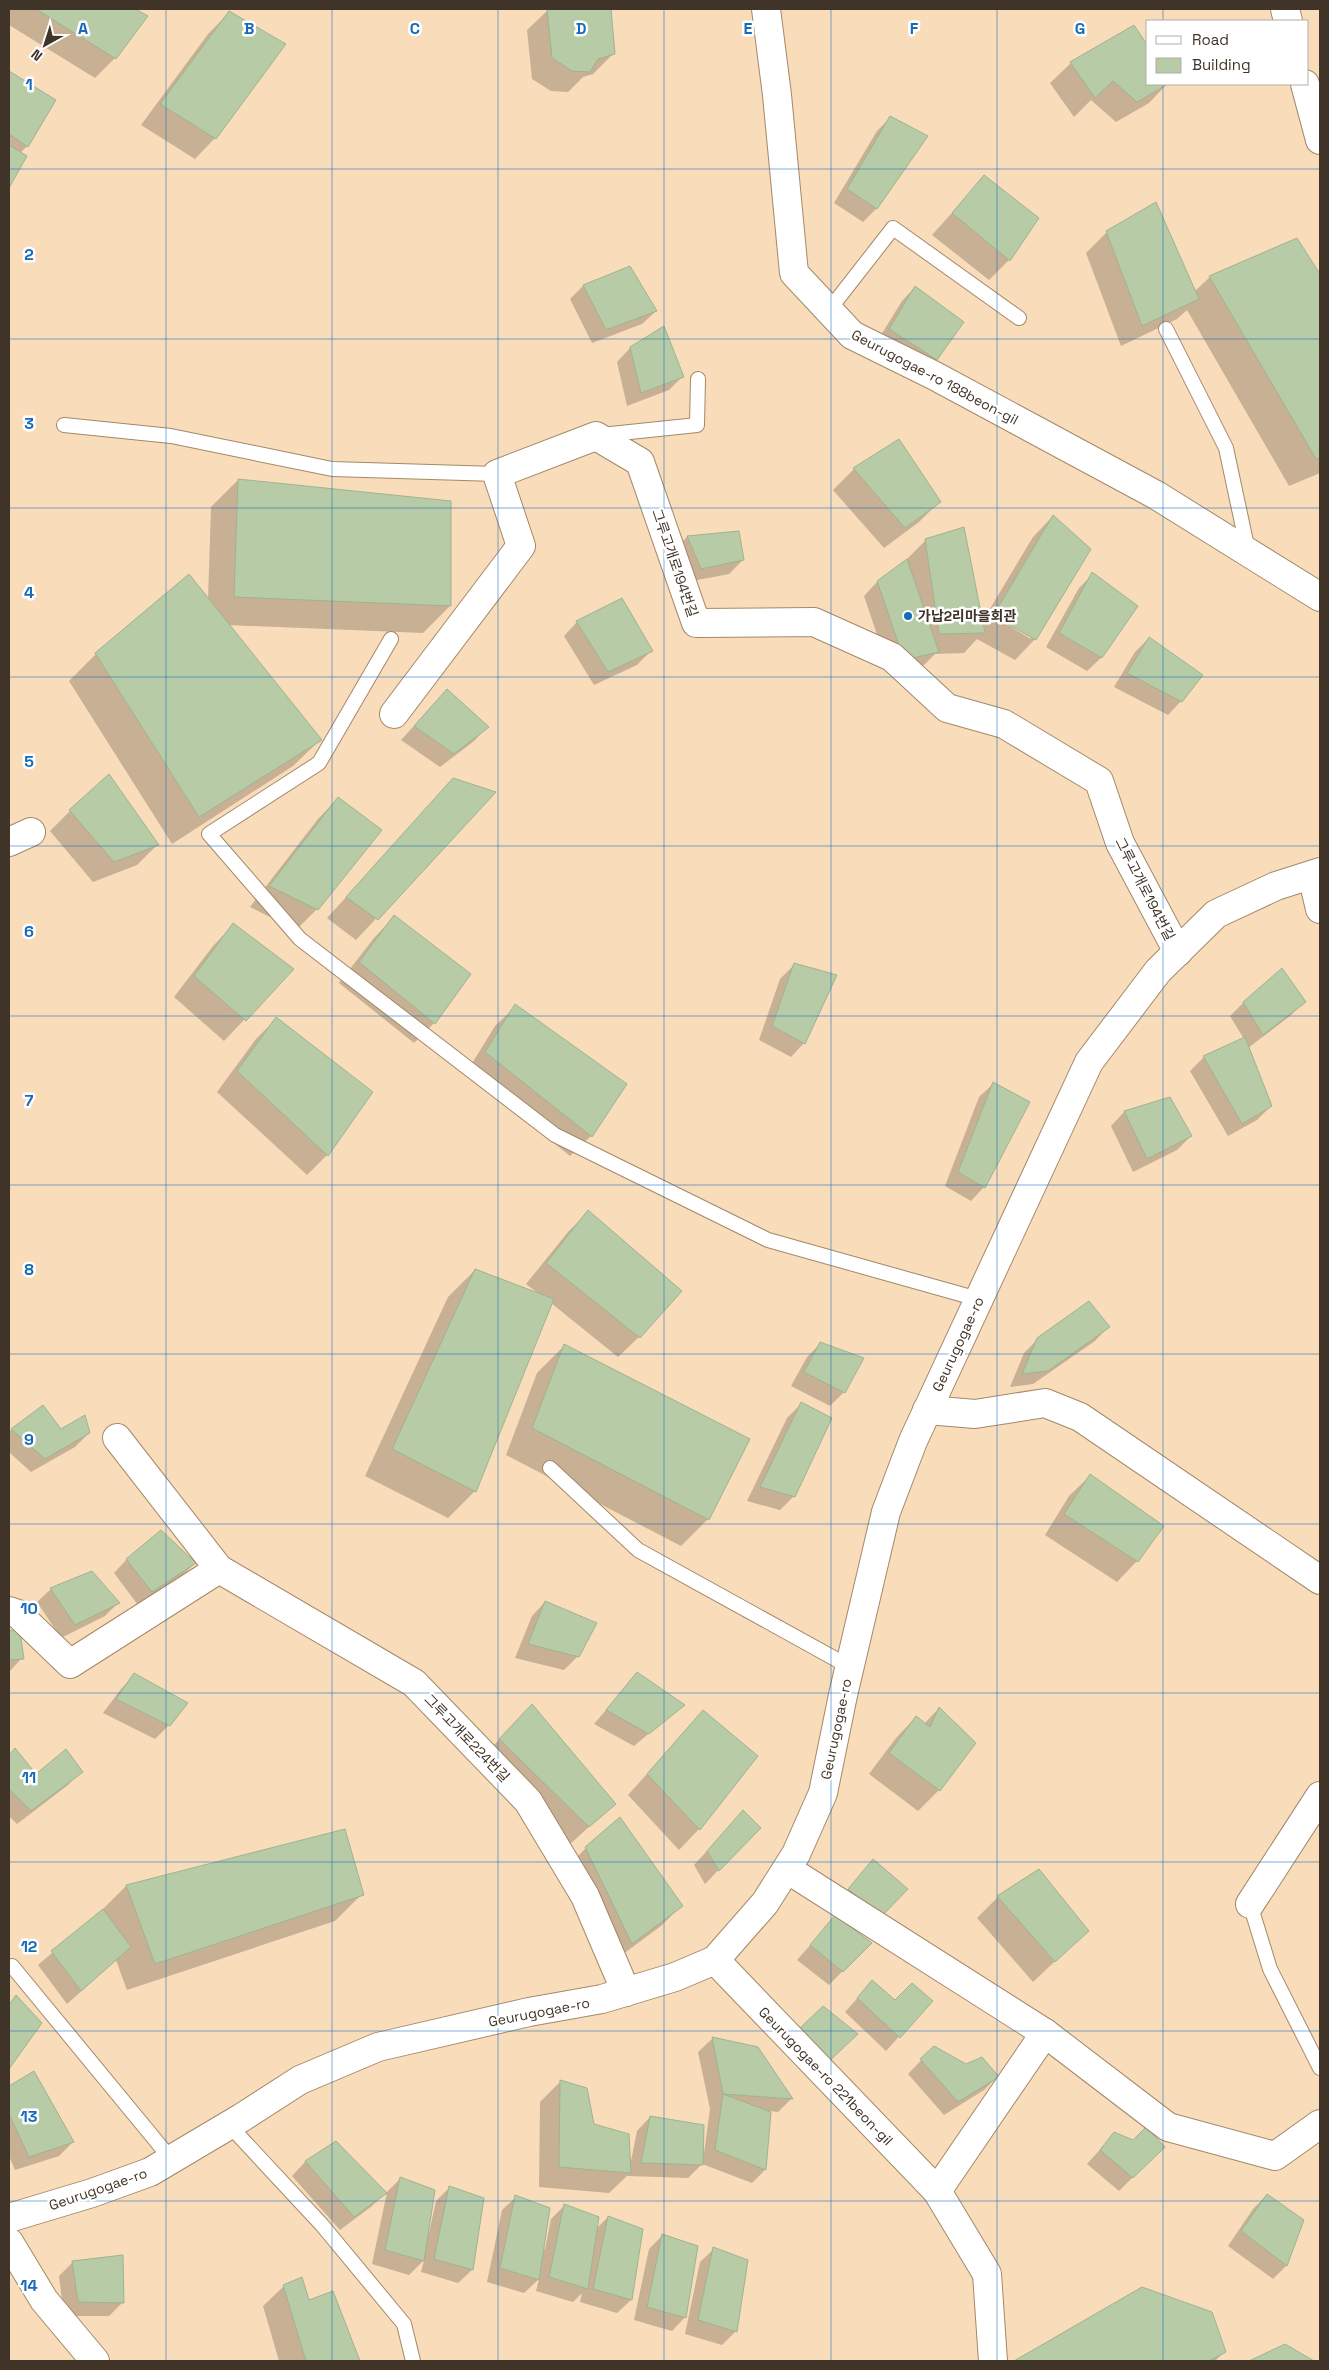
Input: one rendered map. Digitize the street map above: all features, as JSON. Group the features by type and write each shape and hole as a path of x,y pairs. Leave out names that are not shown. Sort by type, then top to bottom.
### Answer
{"street":[{"name":"Geurugogae-ro 188beon-gil","path":"766,9 777,95 794,274 852,335 935,376 1139,486 1320,597"},
{"path":"1305,85 1320,140"},
{"path":"394,714 521,546 497,474 596,436"},
{"name":"그루고개로194번길","path":"596,436 640,462 696,622 814,622 892,657 947,708 1004,724 1099,781 1120,843 1178,952"},
{"path":"1316,873 1320,909"},
{"name":"Geurugogae-ro","path":"9,2218 150,2172 300,2080 378,2047 530,2012 602,1999 675,1977 715,1960 765,1903 796,1854 823,1793 886,1512 927,1410 1089,1062 1158,971 1216,914 1276,886 1316,873"},
{"path":"927,1410 975,1414 1045,1403 1080,1418 1320,1580"},
{"name":"그루고개로224번길","path":"117,1438 220,1569 414,1683 528,1801 585,1896 626,1992"},
{"path":"9,1611 18,1614 70,1664 220,1569"},
{"path":"1250,1904 1320,1796"},
{"path":"786,1869 1045,2033 1168,2128 1275,2156 1320,2124"},
{"name":"Geurugogae-ro 221beon-gil","path":"715,1960 937,2191 987,2274 993,2361"},
{"path":"937,2191 1045,2033"},
{"path":"9,2242 44,2300 95,2361"}],"lane":[{"path":"829,310 892,228 1019,318"},
{"path":"1166,329 1226,448 1248,552"},
{"path":"596,436 696,425 698,379"},
{"path":"64,425 171,436 332,469 497,474"},
{"path":"391,639 319,763 209,834 300,938 555,1135 768,1240 978,1299"},
{"path":"550,1468 638,1550 850,1666"},
{"path":"1250,1904 1270,1969 1320,2068"},
{"path":"12,1966 171,2160"},
{"path":"229,2125 322,2225 404,2324 413,2361"}],"building":[{"path":"36,9 135,9 148,16 116,59"},
{"path":"547,9 611,9 615,54 598,59 590,72 572,71 552,58"},
{"path":"229,11 286,44 216,139 160,104"},
{"path":"1134,25 1146,43 1146,85 1166,85 1137,102 1113,81 1095,98 1070,62"},
{"path":"9,71 56,100 28,147 9,134"},
{"path":"890,116 928,136 877,209 847,189"},
{"path":"9,145 27,156 9,188"},
{"path":"984,175 1039,218 1010,261 952,213"},
{"path":"1156,202 1199,299 1142,326 1106,231"},
{"path":"1297,238 1320,274 1320,458 1316,459 1209,276"},
{"path":"630,266 657,311 606,330 583,285"},
{"path":"915,286 964,322 937,360 889,329"},
{"path":"664,326 684,377 641,393 630,347"},
{"path":"899,439 941,502 905,528 853,468"},
{"path":"238,479 451,501 451,606 234,597"},
{"path":"1053,515 1091,549 1036,640 993,616"},
{"path":"964,527 985,633 939,634 925,539"},
{"path":"739,531 744,560 701,569 687,536"},
{"name":"가납2리마을회관","path":"907,559 939,652 904,660 877,581"},
{"path":"1092,572 1138,606 1102,658 1059,633"},
{"path":"189,574 322,740 199,817 95,653"},
{"path":"622,598 653,651 608,672 576,621"},
{"path":"1149,637 1203,675 1182,702 1127,673"},
{"path":"447,689 489,727 454,754 414,726"},
{"path":"109,774 159,845 114,862 69,810"},
{"path":"453,778 496,792 378,920 346,897"},
{"path":"338,797 382,830 318,910 269,886"},
{"path":"394,915 471,974 435,1024 359,962"},
{"path":"233,923 294,969 246,1021 194,976"},
{"path":"794,963 837,975 805,1044 772,1026"},
{"path":"1282,968 1306,1002 1263,1035 1243,1002"},
{"path":"515,1004 627,1084 592,1137 485,1052"},
{"path":"276,1017 373,1092 328,1156 237,1071"},
{"path":"1245,1037 1272,1106 1242,1124 1203,1056"},
{"path":"993,1082 1030,1102 985,1188 958,1172"},
{"path":"1170,1097 1192,1136 1147,1159 1124,1111"},
{"path":"588,1210 682,1291 640,1338 546,1263"},
{"path":"475,1269 554,1299 476,1492 392,1449"},
{"path":"1089,1301 1110,1327 1048,1371 1022,1374 1037,1338"},
{"path":"820,1342 864,1358 845,1393 804,1372"},
{"path":"564,1344 750,1439 709,1520 532,1428"},
{"path":"801,1402 832,1418 795,1497 760,1487"},
{"path":"43,1405 61,1429 85,1415 90,1433 45,1459 11,1429"},
{"path":"1090,1474 1164,1526 1138,1562 1064,1514"},
{"path":"161,1530 196,1563 152,1592 126,1559"},
{"path":"92,1571 120,1603 75,1625 50,1588"},
{"path":"545,1601 597,1623 579,1657 528,1644"},
{"path":"9,1630 20,1632 24,1659 9,1660"},
{"path":"637,1672 685,1705 649,1734 606,1710"},
{"path":"134,1673 188,1703 170,1726 116,1699"},
{"path":"532,1704 616,1804 589,1827 499,1739"},
{"path":"939,1707 976,1743 940,1791 889,1753 916,1716 930,1727"},
{"path":"703,1710 758,1756 700,1830 647,1774"},
{"path":"15,1748 36,1774 66,1749 83,1772 31,1811 9,1789 9,1755"},
{"path":"743,1810 761,1828 719,1871 707,1851"},
{"path":"620,1817 683,1906 632,1944 585,1847"},
{"path":"345,1829 364,1895 155,1964 126,1885"},
{"path":"873,1859 908,1889 882,1916 848,1889"},
{"path":"1039,1869 1089,1931 1055,1962 997,1896"},
{"path":"103,1909 131,1947 81,1991 51,1951"},
{"path":"835,1915 872,1943 843,1972 810,1945"},
{"path":"872,1980 895,2000 912,1983 933,2001 900,2038 857,1998"},
{"path":"16,1995 42,2023 9,2069 9,2005"},
{"path":"823,2006 858,2034 825,2065 799,2029"},
{"path":"712,2037 758,2047 793,2099 723,2094"},
{"path":"934,2046 966,2064 982,2057 999,2077 958,2102 920,2059"},
{"path":"34,2071 74,2142 29,2157 9,2114 9,2086"},
{"path":"560,2080 587,2088 594,2124 629,2134 631,2173 559,2167"},
{"path":"723,2094 771,2112 766,2170 715,2150"},
{"path":"650,2116 704,2125 703,2165 641,2163"},
{"path":"1146,2127 1165,2147 1133,2178 1100,2150 1114,2132 1133,2140"},
{"path":"336,2141 387,2193 354,2217 305,2161"},
{"path":"400,2177 435,2190 424,2261 385,2250"},
{"path":"449,2186 484,2198 473,2270 434,2259"},
{"path":"1267,2194 1304,2220 1287,2266 1241,2231"},
{"path":"515,2195 550,2208 539,2280 500,2268"},
{"path":"564,2204 599,2217 588,2289 549,2277"},
{"path":"608,2216 643,2229 632,2300 593,2289"},
{"path":"662,2234 698,2246 686,2318 647,2307"},
{"path":"713,2247 748,2260 737,2332 698,2320"},
{"path":"123,2255 124,2303 78,2302 72,2261"},
{"path":"302,2277 309,2300 333,2291 360,2361 306,2361 283,2285"},
{"path":"1142,2287 1212,2312 1226,2352 1209,2361 1014,2361"},
{"path":"1285,2344 1314,2361 1249,2361"}],"place":[{"name":"가납2리마을회관","path":"908,616"}]}
